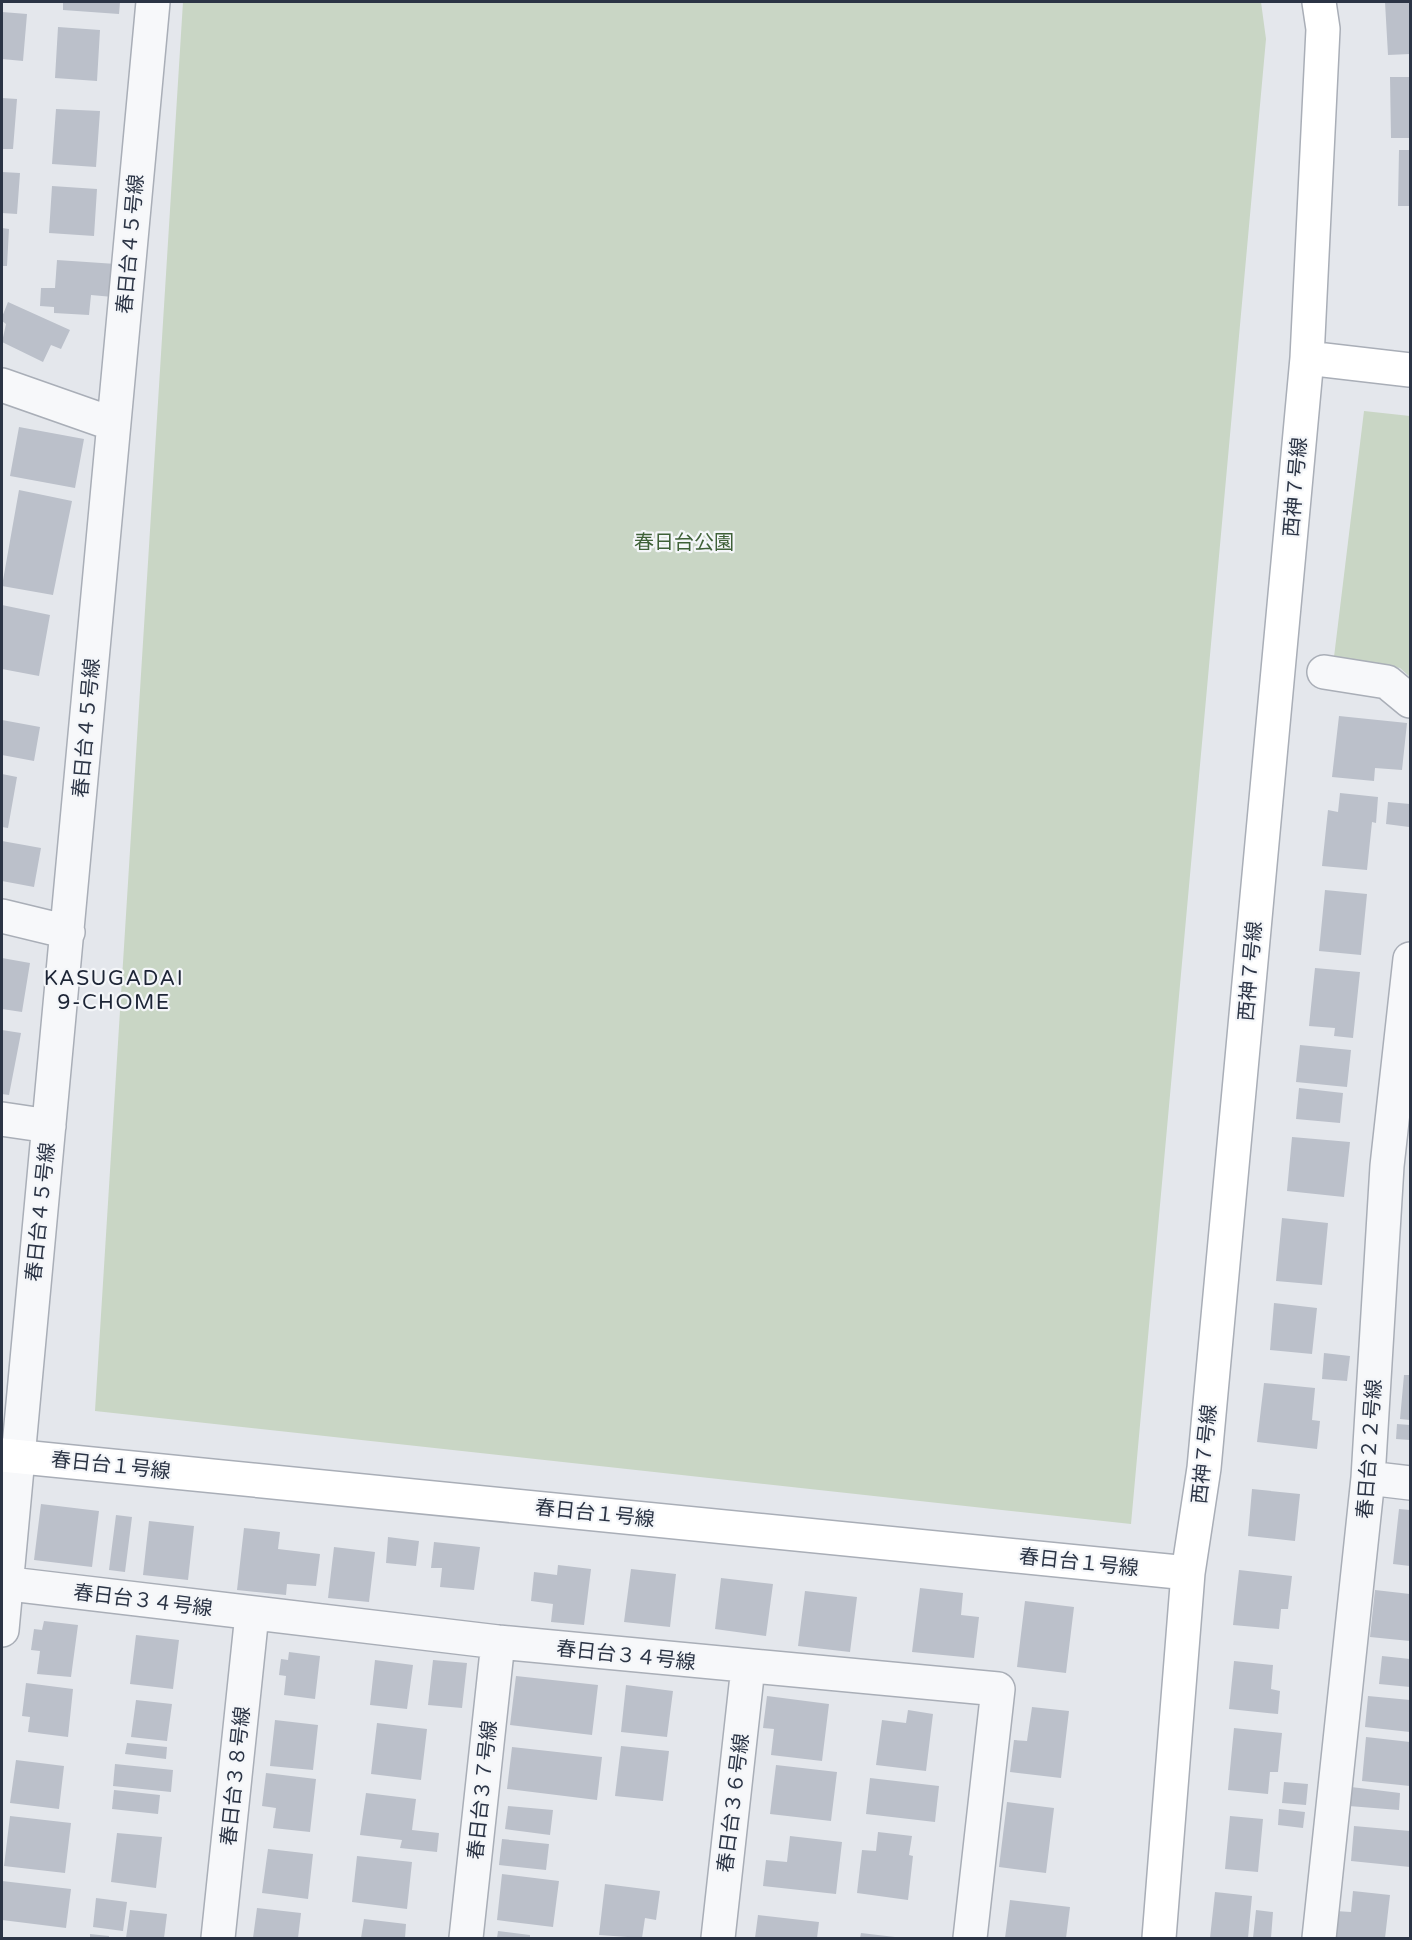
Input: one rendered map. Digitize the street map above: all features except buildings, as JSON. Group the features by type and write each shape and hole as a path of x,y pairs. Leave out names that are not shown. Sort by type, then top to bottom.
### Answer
{"street":[{"name":"春日台４５号線","path":"2,1630 15,1318 49,1126 153,2"},
{"name":"西神７号線","path":"1159,1938 1188,1573 1204,1468 1307,358 1323,29 1319,2"},
{"path":"1307,358 1410,370"},
{"path":"2,386 113,424"},
{"path":"1324,672 1387,682 1410,701"},
{"path":"2,915 68,932"},
{"name":"春日台２２号線","path":"1319,1938 1399,1168 1410,959"},
{"path":"2,1119 49,1126"},
{"name":"春日台１号線","path":"9,1455 1188,1573"},
{"path":"1368,1478 1410,1483"},
{"name":"春日台３４号線","path":"4,1583 498,1642 998,1689 970,1938"},
{"name":"春日台３８号線","path":"218,1938 252,1614"},
{"name":"春日台３７号線","path":"466,1938 498,1642"},
{"name":"春日台３６号線","path":"718,1938 748,1667"}],"green space":[{"name":"春日台公園","path":"183,2 1261,2 1266,39 1131,1524 95,1411"},
{"path":"1364,411 1410,416 1410,677 1400,668 1334,657"}],"district":[{"name":"KASUGADAI 9-CHOME","path":"114,990"}]}
